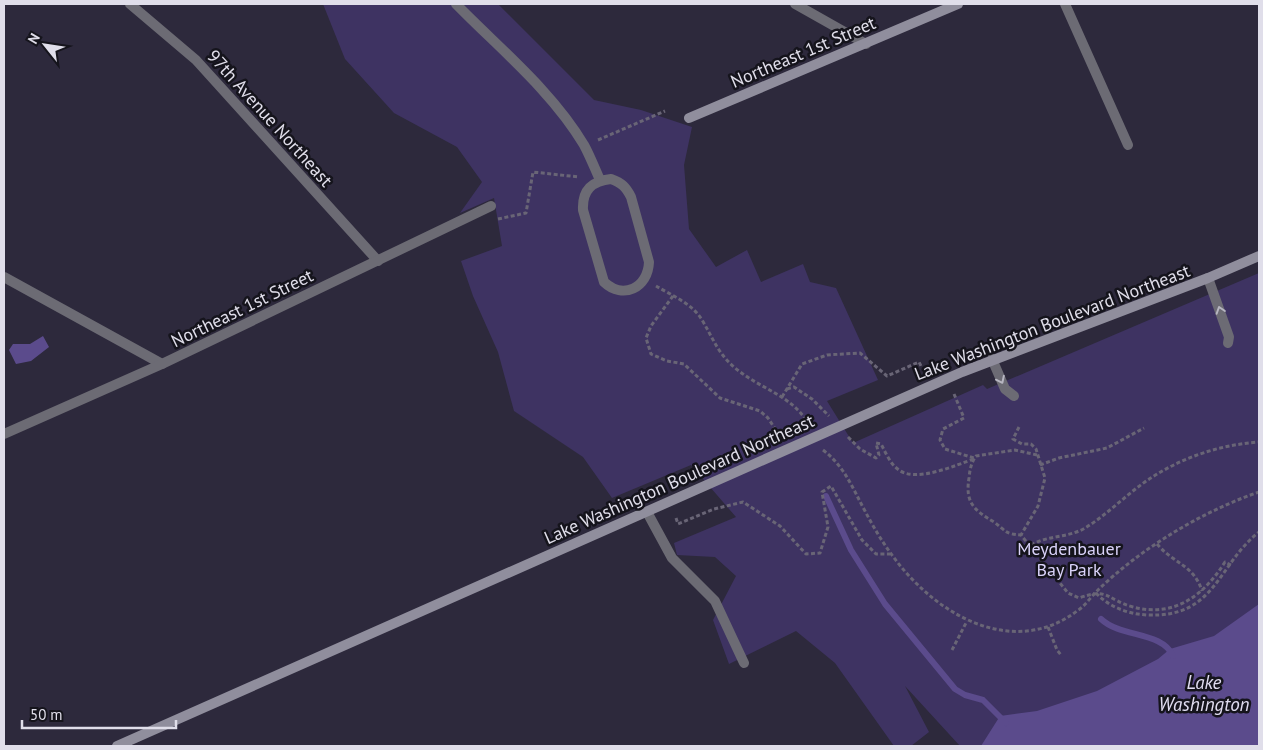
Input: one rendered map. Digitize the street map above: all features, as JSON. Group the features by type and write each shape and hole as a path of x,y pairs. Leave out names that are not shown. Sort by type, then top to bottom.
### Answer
{"main road":[{"name":"Northeast 1st Street","path":"689,118 958,4"},
{"name":"Lake Washington Boulevard Northeast","path":"117,746 929,386 992,359 1208,278 1259,256"}],"street":[{"name":"97th Avenue Northeast","path":"130,4 196,60 378,261"},
{"path":"456,4 544,93 584,146 600,180"},
{"path":"795,4 866,44"},
{"path":"1065,4 1128,145"},
{"path":"611,179 620,182 627,188 649,262 649,271 645,280 639,287 630,291 621,292 612,289 604,282 600,274 582,200 592,184 600,180 611,179"},
{"name":"Northeast 1st Street","path":"4,434 162,364 491,206"},
{"path":"4,277 162,364"},
{"path":"1208,278 1229,337 1228,343"},
{"path":"992,359 1006,389 1014,396"},
{"path":"647,512 672,558 714,601 744,663"}],"path":[{"path":"584,146 664,112"},
{"path":"500,220 526,213 533,172 578,178"},
{"path":"645,280 686,303 702,318 714,344 735,368 782,397 803,414 811,428"},
{"path":"673,296 650,326 646,338 651,354 667,361 684,364 720,398 760,411 768,418 786,444"},
{"path":"782,397 802,364 827,355 860,353 887,376 919,362 922,368"},
{"path":"787,389 794,387 812,399 832,420"},
{"path":"954,394 964,418 943,429 940,440 945,449 956,454 975,458"},
{"path":"1019,427 1013,439 1022,444 1031,444 1036,449 1044,478 1038,506 1021,535"},
{"path":"1040,465 1107,448 1144,428"},
{"path":"846,434 860,449 876,458 879,455 876,443 882,444 890,462 899,471 908,474 932,473 975,458 976,456 997,451 1015,450 1037,455"},
{"path":"819,442 824,450 845,471 890,554 918,586 939,603 967,621 997,630 1015,632 1048,627 1077,611 1095,592 1157,544 1206,515 1259,492"},
{"path":"1031,545 1043,538 1068,535 1086,528 1143,484 1191,457 1217,448 1259,442"},
{"path":"816,454 824,450"},
{"path":"975,458 971,464 967,490 970,504 982,516 1007,534 1021,535 1068,592 1079,598 1095,592 1109,595 1132,606 1155,610 1181,604 1202,592 1225,562 1231,566"},
{"path":"676,518 678,524 714,509 743,502 780,526 806,554 820,553 828,528 822,492 830,486 862,540 876,554 890,554"},
{"path":"1095,592 1103,600 1124,611 1140,615 1171,613 1204,598 1231,566 1239,552 1259,532"},
{"path":"1157,544 1170,557 1196,576 1202,592"},
{"path":"952,650 967,621"},
{"path":"1048,627 1057,650 1061,655"}],"green space":[{"name":"Meydenbauer Bay Park","path":"323,4 498,4 594,100 641,110 692,127 684,165 689,229 716,267 747,250 761,282 803,264 810,282 836,288 878,380 827,401 853,443 983,385 987,389 1259,273 1259,746 960,746 905,686 929,732 911,746 894,746 835,663 796,631 729,664 713,620 736,576 715,557 677,555 674,543 736,517 691,465 612,498 583,457 514,411 498,352 473,296 461,261 502,246 494,198 460,213 482,182 457,147 394,113 345,59"}],"water":[{"path":"43,336 49,347 31,361 16,364 9,350 13,344 30,344"},
{"name":"Lake Washington","path":"1259,604 1259,746 981,746 1000,716 1037,711 1097,691 1158,659 1170,649 1214,636"}],"waterway":[{"path":"826,496 851,550 885,604 955,689 965,695 983,700 1006,723"},
{"path":"1101,619 1119,629 1160,642 1168,648 1173,656"}]}
